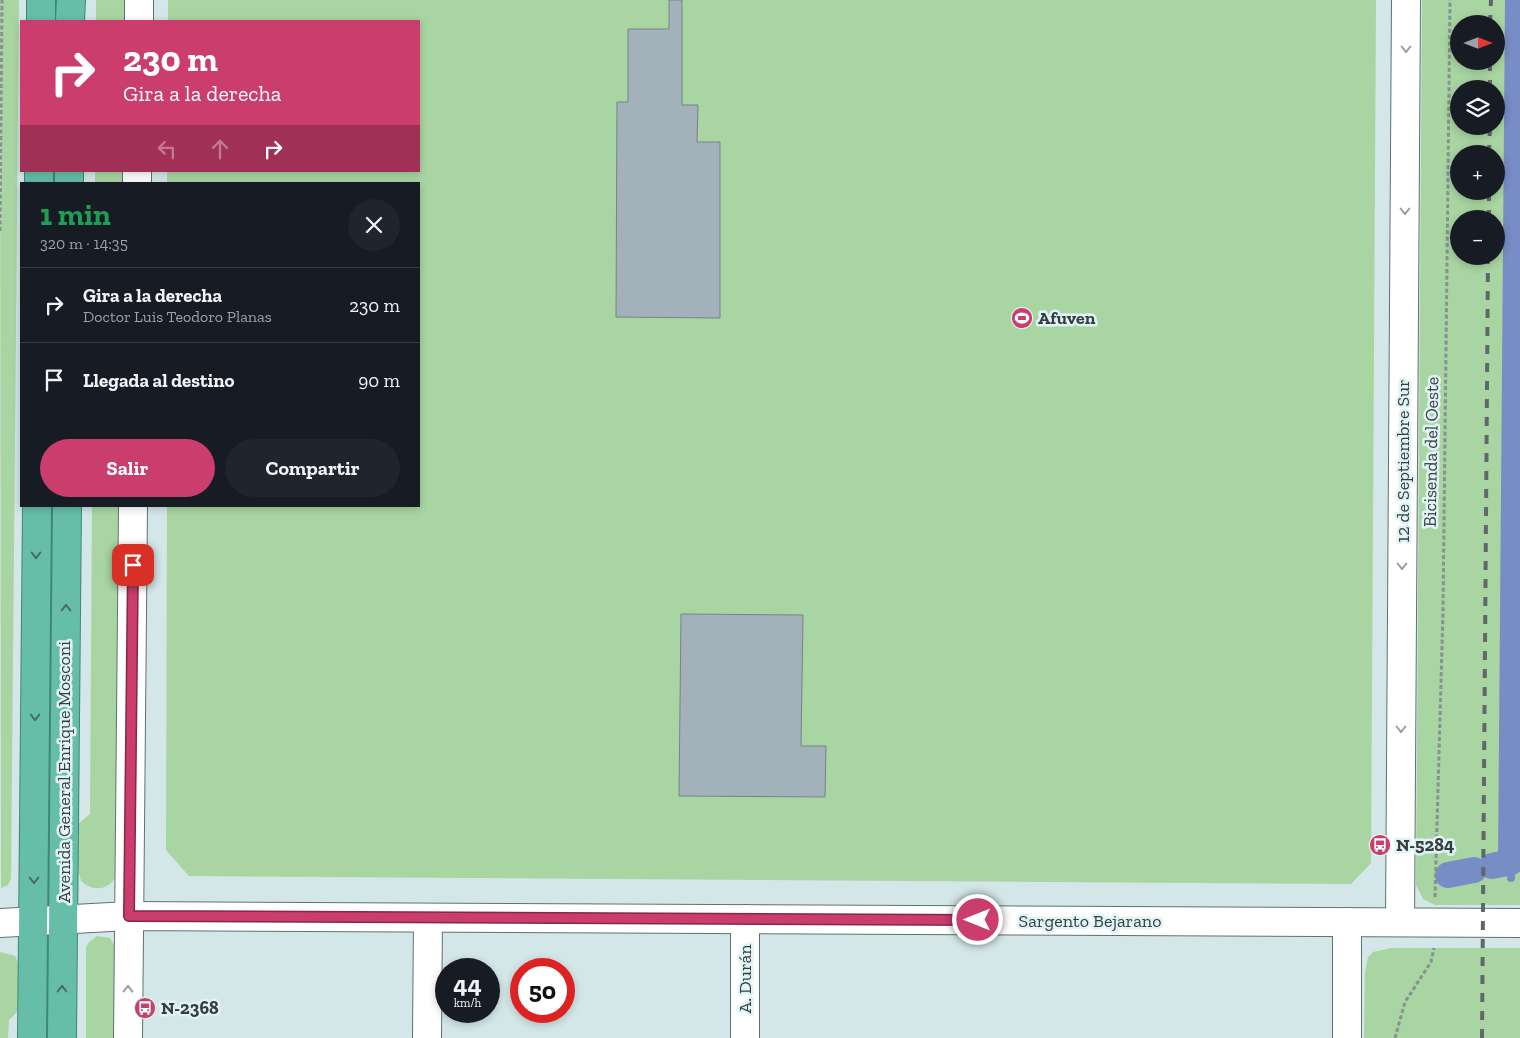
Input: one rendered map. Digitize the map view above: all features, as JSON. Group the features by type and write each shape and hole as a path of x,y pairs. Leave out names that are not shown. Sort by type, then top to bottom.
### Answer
{"highway":[{"path":"41,0 41,20"},
{"path":"70,0 70,20"},
{"name":"Avenida General Enrique Mosconi","path":"32,1038 37,507"},
{"name":"Avenida General Enrique Mosconi","path":"62,1038 66,507"}],"street":[{"path":"139,0 139,20"},
{"name":"12 de Septiembre Sur","path":"1400,922 1406,0"},
{"path":"128,1038 133,507"},
{"name":"Sargento Bejarano","path":"0,923 129,916 1520,923"},
{"path":"427,1038 428,918"},
{"name":"A. Durán","path":"745,919 745,1038"},
{"path":"1347,922 1347,1038"}],"path":[{"path":"0,231 2,0"},
{"name":"Bicisenda del Oeste","path":"1435,905 1443,610 1450,0"},
{"path":"1395,1038 1405,1002 1433,958 1434,948"}],"green space":[{"path":"0,0 19,0 11,879 8,885 1,888"},
{"path":"96,0 127,0 126,20 96,20"},
{"path":"168,0 1376,0 1371,863 1351,884 189,876 166,850 167,507 420,507 420,182 167,182 167,172 420,172 420,20 168,20"},
{"path":"1422,0 1520,0 1520,905 1435,905 1423,899 1416,885"},
{"path":"95,172 125,172 125,182 95,182"},
{"path":"92,507 121,507 117,874 110,884 101,888 91,887 81,881 78,869 77,825 90,814"},
{"path":"97,936 110,938 115,946 115,1038 86,1038 86,947"},
{"path":"1391,948 1520,948 1520,1038 1364,1038 1365,972 1368,957 1373,952"},
{"path":"0,952 15,956 20,967 20,1009 9,1020 8,1038 0,1038"}],"building":[{"path":"669,0 682,0 682,105 698,105 697,142 720,142 720,318 616,317 617,102 628,102 628,29 669,29"},
{"path":"681,614 803,615 801,746 826,746 825,797 679,796"}],"waterway":[{"path":"1492,866 1511,862 1518,0"},
{"path":"1511,862 1511,878"},
{"path":"1448,875 1474,870"}],"railway":[{"path":"1490,15 1491,0"},
{"path":"1490,70 1490,80"},
{"path":"1489,145 1490,135"},
{"path":"1489,200 1489,210"},
{"path":"1482,1038 1488,265"}],"place":[{"name":"Afuven","path":"1022,318"},
{"name":"N-5284","path":"1380,845"},
{"name":"N-2368","path":"145,1008"}],"route":[{"path":"133,565 129,916 978,920"}]}
